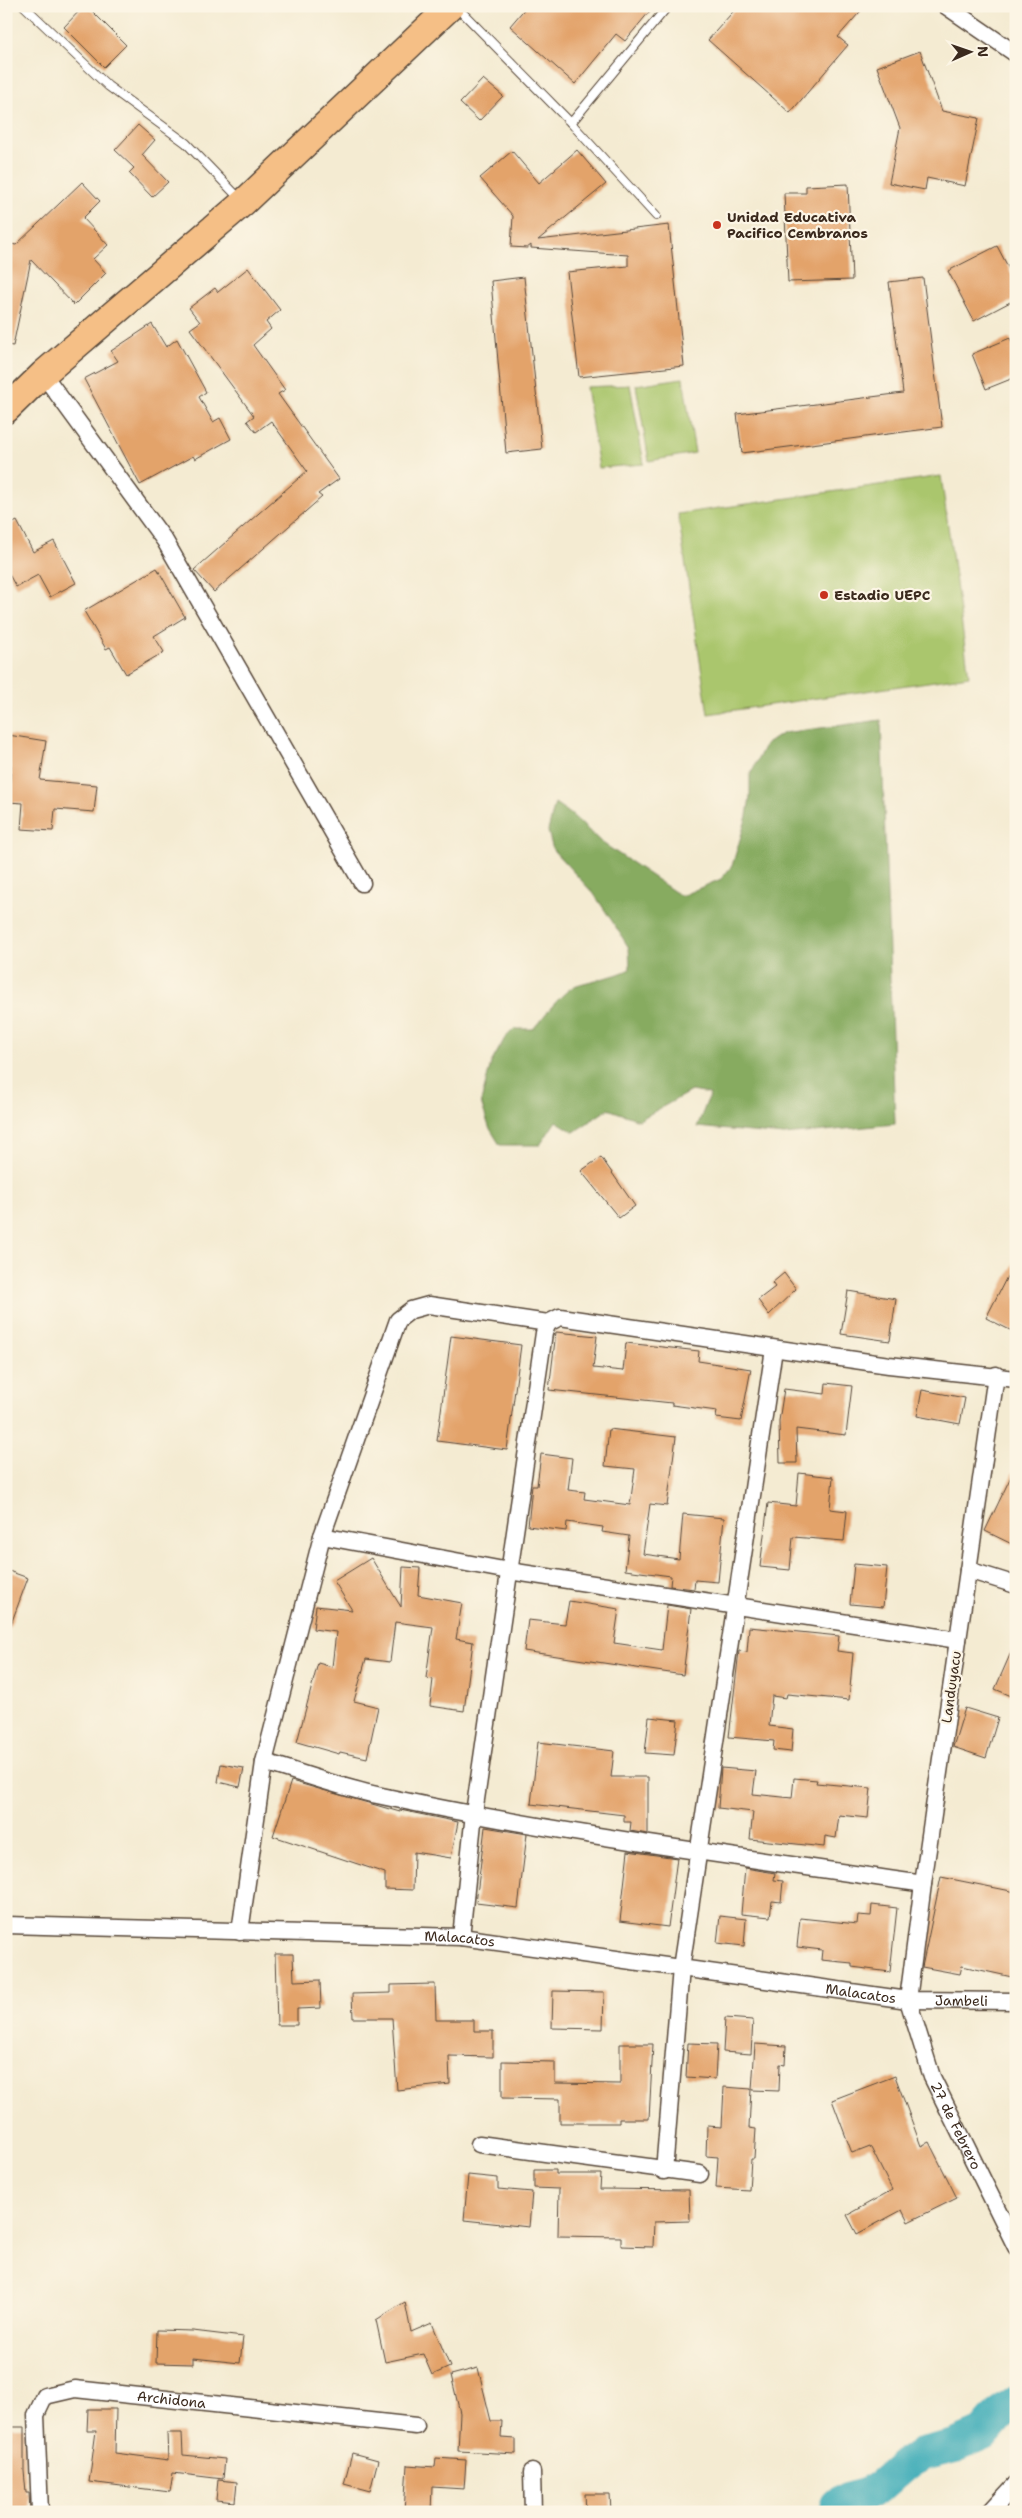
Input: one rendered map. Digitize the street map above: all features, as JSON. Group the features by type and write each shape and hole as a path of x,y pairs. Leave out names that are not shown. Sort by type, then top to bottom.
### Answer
{"highway":[{"path":"6,410 43,374 244,202 451,6"}],"street":[{"path":"946,6 1016,54"},
{"path":"43,374 165,541 362,883"},
{"path":"240,1932 264,1762 322,1536 398,1320 411,1310 429,1305 548,1323 560,1317 889,1365 996,1375 1016,1379"},
{"path":"461,1938 474,1814 544,1333 548,1323"},
{"path":"664,2171 681,1968 697,1850 774,1349"},
{"name":"Landuyacu","path":"908,2000 996,1375"},
{"path":"322,1536 509,1571 958,1640"},
{"path":"968,1570 1016,1585"},
{"path":"264,1762 375,1794 474,1814 923,1884"},
{"name":"Malacatos","path":"6,1925 461,1938 908,2000"},
{"name":"Jambeli","path":"908,2000 1016,2001"},
{"name":"27 de Febrero","path":"908,2000 932,2077 1016,2247"},
{"path":"479,2144 664,2171 700,2174"},
{"name":"Archidona","path":"40,2512 36,2415 45,2396 75,2389 416,2426"},
{"path":"532,2472 532,2512"},
{"path":"990,2512 1016,2484"}],"lane":[{"path":"24,6 108,86 186,143 244,202"},
{"path":"456,6 571,123 656,216"},
{"path":"571,123 668,6"}],"green space":[{"path":"683,378 695,453 649,461 636,385"},
{"path":"630,385 644,464 599,468 586,387"},
{"name":"Estadio UEPC","path":"941,476 969,676 708,714 678,514"},
{"path":"881,720 895,1124 784,1135 697,1127 710,1094 691,1091 639,1120 608,1109 574,1132 556,1121 540,1145 500,1145 489,1127 481,1102 491,1063 505,1038 514,1029 533,1029 566,992 577,985 630,969 629,948 614,924 594,894 553,850 548,831 555,803 572,815 601,842 681,896 721,879 732,866 747,816 750,797 750,775 765,745 783,733"}],"building":[{"path":"84,6 87,6 126,45 104,67 64,27"},
{"path":"527,6 654,6 625,41 616,34 575,84 510,26"},
{"path":"738,6 865,6 838,37 848,45 790,113 708,40"},
{"path":"920,51 942,111 979,118 965,186 927,178 925,190 889,183 900,128 877,67"},
{"path":"483,79 503,96 479,121 460,103"},
{"path":"138,125 155,140 142,155 168,182 152,197 129,173 134,168 115,150"},
{"path":"577,150 606,184 538,240 669,225 684,366 579,377 567,272 628,266 628,255 531,248 531,245 527,248 511,247 513,216 480,178 512,151 539,183"},
{"path":"82,182 100,201 83,218 108,245 93,259 106,273 74,305 31,260 13,346 6,345 6,243 16,245"},
{"path":"848,184 852,280 788,282 784,193 806,193 806,186"},
{"path":"997,246 1016,282 1016,299 974,321 948,271"},
{"path":"248,268 280,310 266,322 271,329 253,345 285,390 278,394 339,479 318,494 322,497 214,592 194,570 307,471 271,421 256,432 247,421 254,416 190,329 200,322 189,308 215,288 218,292"},
{"path":"524,277 542,449 506,453 491,281"},
{"path":"923,278 942,427 742,453 737,414 903,393 889,282"},
{"path":"152,324 166,347 177,339 206,392 199,397 213,422 220,418 231,439 195,459 193,456 140,485 84,379 118,361 111,351"},
{"path":"1010,338 1016,352 1016,377 986,389 972,354"},
{"path":"17,521 33,552 54,541 76,583 50,597 38,575 16,587 6,569 6,527"},
{"path":"157,568 185,617 154,636 164,652 126,674 110,647 106,649 84,611"},
{"path":"8,735 46,741 40,780 97,785 94,812 55,809 53,831 21,829 23,803 8,802 11,765 6,764"},
{"path":"601,1157 635,1206 619,1218 581,1171"},
{"path":"1016,1259 1016,1333 986,1318"},
{"path":"784,1273 796,1289 769,1315 758,1300 775,1287 772,1283"},
{"path":"848,1291 896,1299 890,1341 841,1334"},
{"path":"556,1332 597,1336 593,1368 623,1371 626,1343 699,1351 698,1361 751,1369 741,1421 716,1418 717,1411 672,1405 672,1403 549,1390"},
{"path":"451,1336 521,1345 507,1450 437,1441"},
{"path":"826,1383 852,1386 846,1435 796,1429 797,1463 780,1463 779,1421 784,1389 825,1394"},
{"path":"922,1390 965,1398 960,1424 917,1416"},
{"path":"609,1429 676,1437 667,1506 650,1504 643,1554 679,1559 683,1514 724,1518 718,1582 695,1580 694,1589 670,1586 671,1576 625,1570 629,1536 602,1532 603,1527 567,1522 566,1531 528,1526 532,1486 537,1486 541,1454 572,1458 568,1490 585,1492 584,1499 630,1505 635,1469 605,1466"},
{"path":"1016,1466 1016,1546 985,1531"},
{"path":"799,1473 833,1477 830,1509 847,1511 844,1541 793,1537 790,1570 760,1567 768,1503 796,1506"},
{"path":"371,1558 401,1607 403,1567 420,1568 418,1595 462,1603 456,1639 473,1642 464,1711 430,1706 433,1679 426,1678 433,1627 395,1622 390,1662 366,1659 354,1701 378,1707 367,1758 340,1752 339,1754 297,1742 318,1663 332,1667 336,1632 313,1629 316,1606 352,1610 334,1581"},
{"path":"854,1564 887,1567 883,1607 850,1604"},
{"path":"6,1570 28,1578 8,1632 6,1632"},
{"path":"569,1601 619,1609 614,1643 662,1650 667,1605 691,1609 683,1675 524,1651 528,1620 565,1624"},
{"path":"749,1627 839,1636 837,1651 853,1653 849,1700 787,1694 786,1698 772,1696 769,1726 793,1729 791,1752 773,1750 774,1741 729,1737 739,1651 747,1652"},
{"path":"1016,1641 1016,1698 995,1689"},
{"path":"965,1708 998,1718 986,1758 953,1747"},
{"path":"649,1717 678,1720 674,1755 645,1753"},
{"path":"538,1742 614,1751 611,1777 648,1777 648,1834 630,1831 631,1822 624,1822 624,1815 531,1804"},
{"path":"221,1764 244,1768 240,1787 218,1782"},
{"path":"721,1768 756,1771 753,1794 792,1798 794,1778 817,1780 816,1783 871,1788 868,1818 839,1815 836,1838 825,1836 824,1847 750,1839 753,1812 718,1808"},
{"path":"291,1781 400,1812 400,1810 458,1822 451,1858 414,1852 413,1890 385,1889 385,1873 273,1836"},
{"path":"485,1827 527,1834 518,1908 476,1903"},
{"path":"628,1851 677,1858 668,1927 620,1921"},
{"path":"745,1868 775,1873 774,1880 783,1881 781,1902 772,1901 770,1917 741,1914"},
{"path":"941,1877 1016,1892 1016,1957 1012,1977 962,1966 960,1974 922,1967"},
{"path":"872,1905 897,1908 890,1972 852,1967 852,1963 821,1960 822,1950 797,1947 800,1918 857,1924 858,1915 871,1916"},
{"path":"720,1916 746,1919 744,1946 717,1943"},
{"path":"275,1954 293,1954 294,1981 320,1980 321,2008 297,2009 297,2025 277,2025"},
{"path":"435,1984 436,2020 474,2020 474,2031 493,2031 493,2057 449,2056 450,2084 397,2090 392,2018 353,2018 352,1994 391,1993 391,1985"},
{"path":"553,1991 604,1992 603,2029 552,2028"},
{"path":"725,2018 753,2020 751,2054 723,2052"},
{"path":"688,2043 717,2044 715,2079 686,2077"},
{"path":"620,2044 653,2044 649,2119 619,2119 619,2123 560,2123 560,2099 502,2098 502,2061 555,2062 555,2083 620,2084"},
{"path":"755,2044 786,2046 785,2065 780,2064 779,2091 752,2090"},
{"path":"895,2076 921,2146 929,2142 957,2198 908,2222 902,2210 857,2234 847,2215 892,2190 870,2146 852,2153 832,2100"},
{"path":"724,2087 751,2089 749,2128 756,2129 754,2159 751,2159 749,2190 716,2188 718,2157 706,2156 707,2126 722,2127"},
{"path":"534,2170 556,2170 556,2174 601,2174 600,2189 689,2190 690,2221 654,2222 653,2247 621,2246 621,2237 558,2236 559,2189 534,2188"},
{"path":"468,2175 498,2178 498,2189 532,2192 529,2227 464,2220"},
{"path":"405,2302 411,2332 432,2323 450,2367 432,2375 423,2354 385,2362 376,2320"},
{"path":"157,2330 193,2331 243,2337 240,2363 193,2358 193,2364 156,2363"},
{"path":"478,2368 491,2421 502,2421 501,2438 516,2439 516,2454 458,2451 460,2413 451,2375"},
{"path":"88,2409 116,2409 115,2453 168,2460 167,2433 182,2433 183,2455 225,2459 223,2479 173,2473 170,2492 89,2482 96,2431 87,2431"},
{"path":"6,2427 24,2427 24,2471 26,2493 29,2493 30,2512 6,2512"},
{"path":"352,2453 378,2460 370,2491 344,2484"},
{"path":"436,2458 466,2460 464,2489 432,2487 431,2512 404,2512 407,2465 435,2467"},
{"path":"218,2480 237,2482 235,2502 216,2500"},
{"path":"585,2494 610,2494 611,2512 586,2512"}],"waterway":[{"path":"836,2512 838,2505 847,2499 866,2494 880,2486 904,2465 922,2454 955,2446 983,2434 1000,2414 1016,2403"}],"place":[{"name":"Unidad Educativa Pacifico Cembranos","path":"717,225"},
{"name":"Estadio UEPC","path":"824,595"}]}
